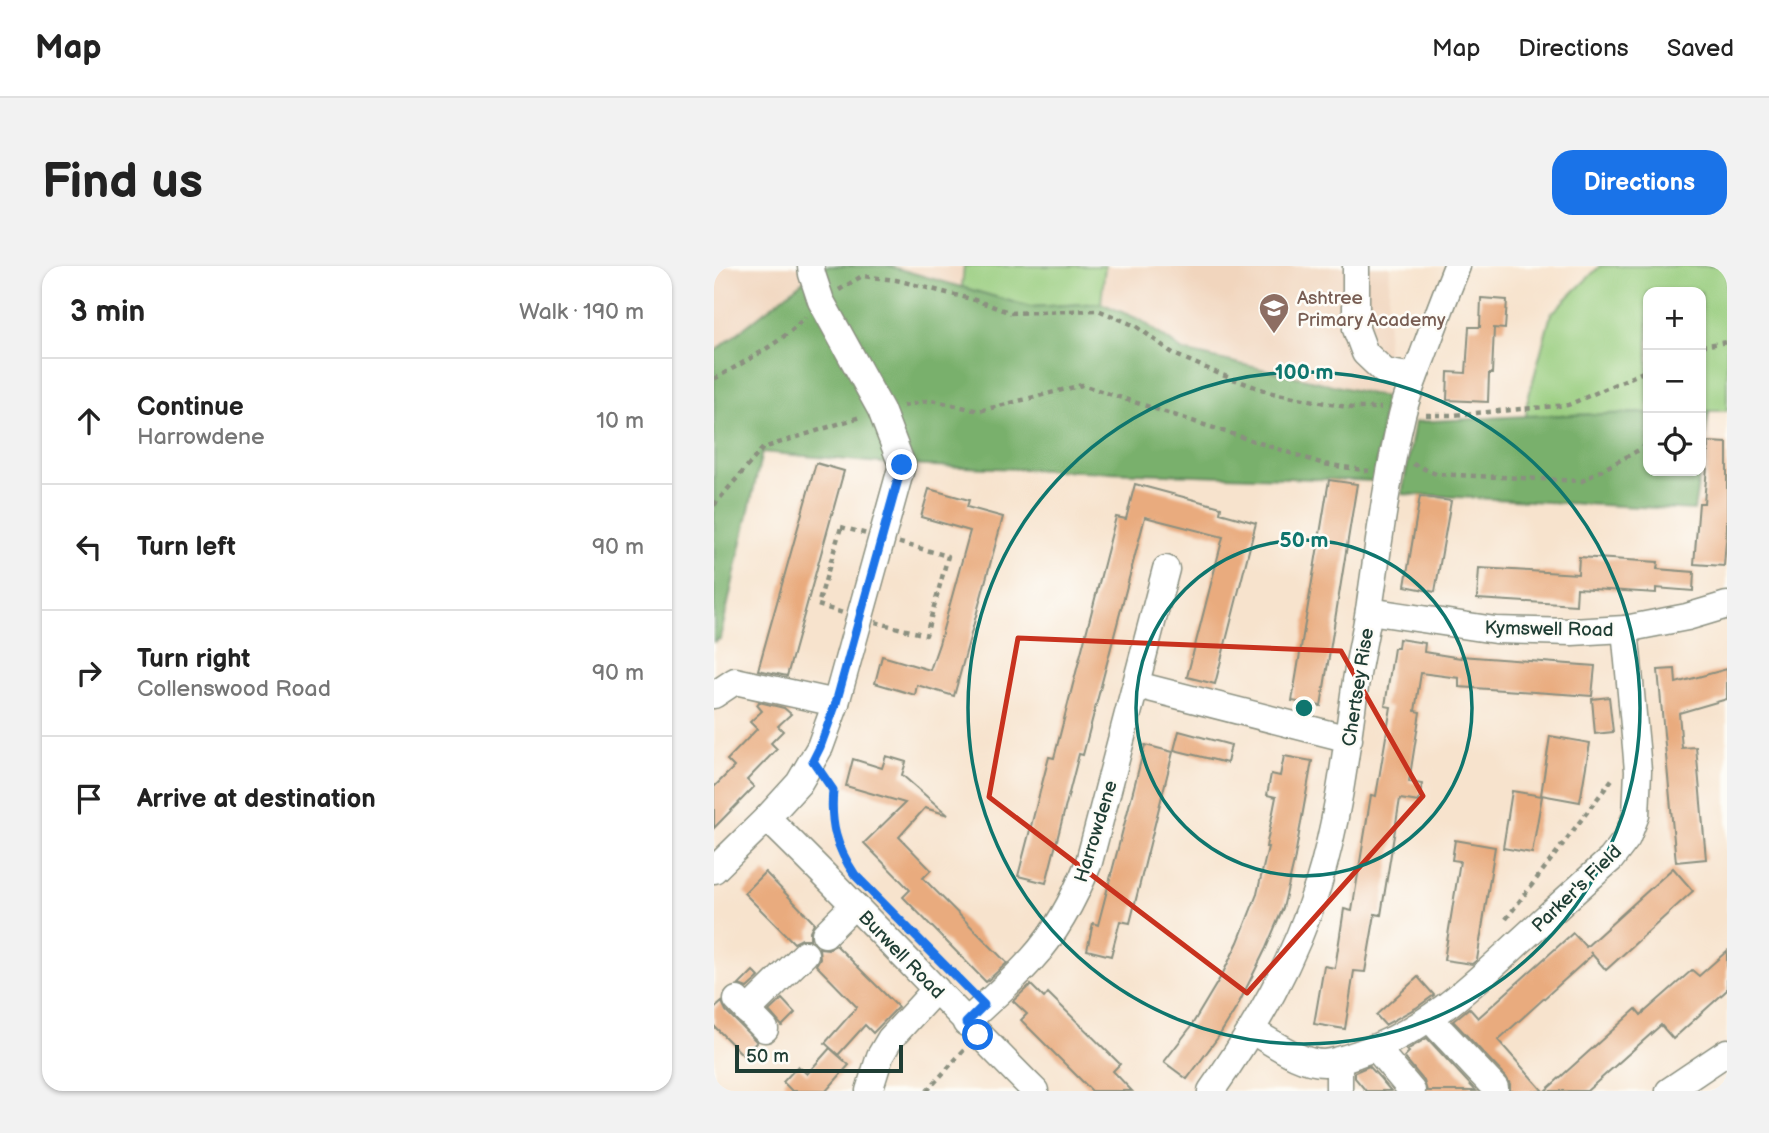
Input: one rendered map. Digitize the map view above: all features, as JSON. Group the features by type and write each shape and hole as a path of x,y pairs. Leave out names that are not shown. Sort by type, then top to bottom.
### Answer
{"street":[{"path":"714,870 799,783 820,747 836,703 902,465 881,410 821,301 811,266"},
{"path":"1356,266 1356,330 1365,353 1385,372 1414,377"},
{"name":"Chertsey Rise","path":"1211,1091 1252,1031 1274,992 1293,953 1318,885 1349,739 1391,465 1403,410 1457,266"},
{"name":"Harrowdene","path":"972,1029 1048,940 1078,889 1089,862 1167,569"},
{"name":"Kymswell Road","path":"1369,611 1495,630 1572,632 1625,629 1686,617 1727,605"},
{"name":"Parker's Field","path":"1252,1031 1296,1056 1324,1063 1376,1048 1430,1018 1461,995 1611,859 1627,838 1636,815 1638,771 1625,629"},
{"path":"714,695 735,681 836,703"},
{"path":"1137,685 1349,739"},
{"name":"Burwell Road","path":"767,818 1035,1091"},
{"path":"825,934 854,905"},
{"path":"749,1013 805,954"},
{"path":"869,1091 880,1056 890,1039 936,989"},
{"path":"1430,1018 1495,1088"},
{"path":"1376,1048 1412,1091"},
{"path":"1669,1091 1727,1052"},
{"path":"1339,1060 1339,1091"}],"path":[{"path":"714,379 788,334 821,301 862,276 896,280 975,300 1011,313 1098,310 1136,326 1174,354 1222,375 1272,393 1352,408 1453,415 1568,405 1643,372"},
{"path":"1706,345 1727,342"},
{"path":"714,505 763,448 881,410 930,400 979,411 1082,385 1324,464 1391,465 1436,474 1583,481 1643,448"},
{"path":"1506,954 1505,920 1636,747"},
{"path":"813,761 833,790 832,811 836,842 849,867"},
{"path":"927,1091 972,1029"}],"highlighted area":[{"path":"1018,638 1341,651 1423,796 1247,993 989,797"}],"shaded area":[{"path":"714,266 824,266 714,352"},
{"name":"Ashtree Primary Academy","path":"890,266 1390,266 1385,397 1183,351 1141,320 1030,307"}],"green space":[{"path":"824,266 889,266 1030,307 1101,303 1141,320 1183,351 1385,397 1375,481 902,465 762,452 720,639 714,642 714,352"},
{"path":"964,266 1105,266 1101,303 1030,307 962,287"},
{"path":"1600,266 1727,266 1727,411 1706,411 1706,287 1643,287 1643,413 1526,416 1527,403 1551,314"},
{"path":"1706,411 1709,411 1706,432"},
{"path":"1643,413 1643,476 1699,476 1694,510 1402,494 1415,422"}],"building":[{"path":"1481,298 1507,300 1505,329 1494,328 1488,402 1447,400 1448,372 1466,373 1469,327 1480,327"},
{"path":"1709,442 1727,443 1724,566 1694,564 1699,503 1704,503"},
{"path":"816,463 844,471 787,676 758,670"},
{"path":"1329,480 1357,484 1321,706 1292,701"},
{"path":"1135,484 1221,507 1220,513 1256,523 1215,684 1187,677 1223,537 1145,517 1083,755 1079,754 1046,883 1018,876 1049,757 1054,758 1116,517 1126,519"},
{"path":"929,489 969,500 967,507 1003,517 954,696 917,685 915,695 875,683 882,656 930,670 939,644 970,531 921,517"},
{"path":"1420,496 1451,501 1435,592 1405,586"},
{"path":"1579,557 1658,562 1657,569 1694,572 1693,591 1656,588 1656,593 1577,588 1576,605 1477,599 1479,568 1578,574"},
{"path":"1399,639 1425,643 1424,652 1461,658 1595,666 1592,696 1459,687 1459,678 1421,673 1415,711 1420,712 1409,782 1422,784 1419,802 1400,799 1381,915 1375,914 1365,972 1354,971 1345,1029 1314,1024 1324,966 1335,968 1344,909 1352,911 1371,795 1376,796 1391,707 1385,706 1394,648 1398,648"},
{"path":"1675,669 1676,683 1727,669 1727,699 1679,713 1682,748 1696,747 1706,859 1676,862 1658,670"},
{"path":"1609,697 1613,732 1595,734 1592,699"},
{"path":"759,702 784,708 791,714 778,726 783,731 771,743 777,749 747,780 754,787 714,828 714,787 734,767 727,760 757,729 750,722 762,711 757,705"},
{"path":"1179,731 1231,745 1227,763 1174,750"},
{"path":"1550,736 1590,743 1580,802 1541,795"},
{"path":"1145,745 1173,752 1130,923 1120,921 1111,956 1087,950 1093,923 1098,925"},
{"path":"886,756 906,762 902,775 948,815 925,808 899,837 931,870 923,878 1007,963 986,982 903,897 910,890 864,843 905,803 846,786 853,759 882,768"},
{"path":"1284,756 1312,761 1283,908 1237,1007 1187,1079 1164,1062 1190,1028 1223,973 1257,894 1276,797 1267,795 1271,774 1280,776"},
{"path":"1512,791 1542,796 1532,853 1503,848"},
{"path":"1455,840 1495,847 1477,960 1472,964 1444,960 1460,861 1452,860"},
{"path":"1673,868 1693,891 1606,970 1590,952 1592,955 1498,1040 1543,1091 1510,1091 1506,1077 1453,1021 1469,1008 1478,1018 1573,933 1586,947"},
{"path":"765,872 814,923 810,939 794,943 744,893"},
{"path":"836,945 898,1007 873,1033 865,1025 838,1055 825,1043 857,1007 816,965 820,958 819,948 828,949"},
{"path":"1727,951 1727,990 1673,1039 1661,1025 1587,1091 1545,1091 1636,1009 1641,1015 1692,970 1699,976"},
{"path":"753,971 759,977 747,988 739,985"},
{"path":"1418,977 1434,995 1385,1025 1376,1015"},
{"path":"1031,985 1044,998 1048,993 1120,1064 1113,1071 1132,1091 1092,1091 1021,1020 1027,1014 1013,1001"},
{"path":"782,999 795,1013 782,1026 769,1011"},
{"path":"722,1002 726,1011 757,1042 743,1055 714,1026 714,1009"},
{"path":"1427,1038 1476,1091 1427,1091 1424,1081 1404,1057 1409,1052 1407,1050"},
{"path":"830,1048 849,1065 826,1091 792,1091 783,1082 798,1066 807,1074"},
{"path":"1369,1066 1391,1091 1366,1091 1355,1078 1355,1072"}],"place":[{"name":"Ashtree Primary Academy","path":"1274,335"}],"route":[{"path":"902,465 836,703 813,761 833,790 832,811 836,842 844,859 855,875 984,1005 966,1023 978,1035"}]}
